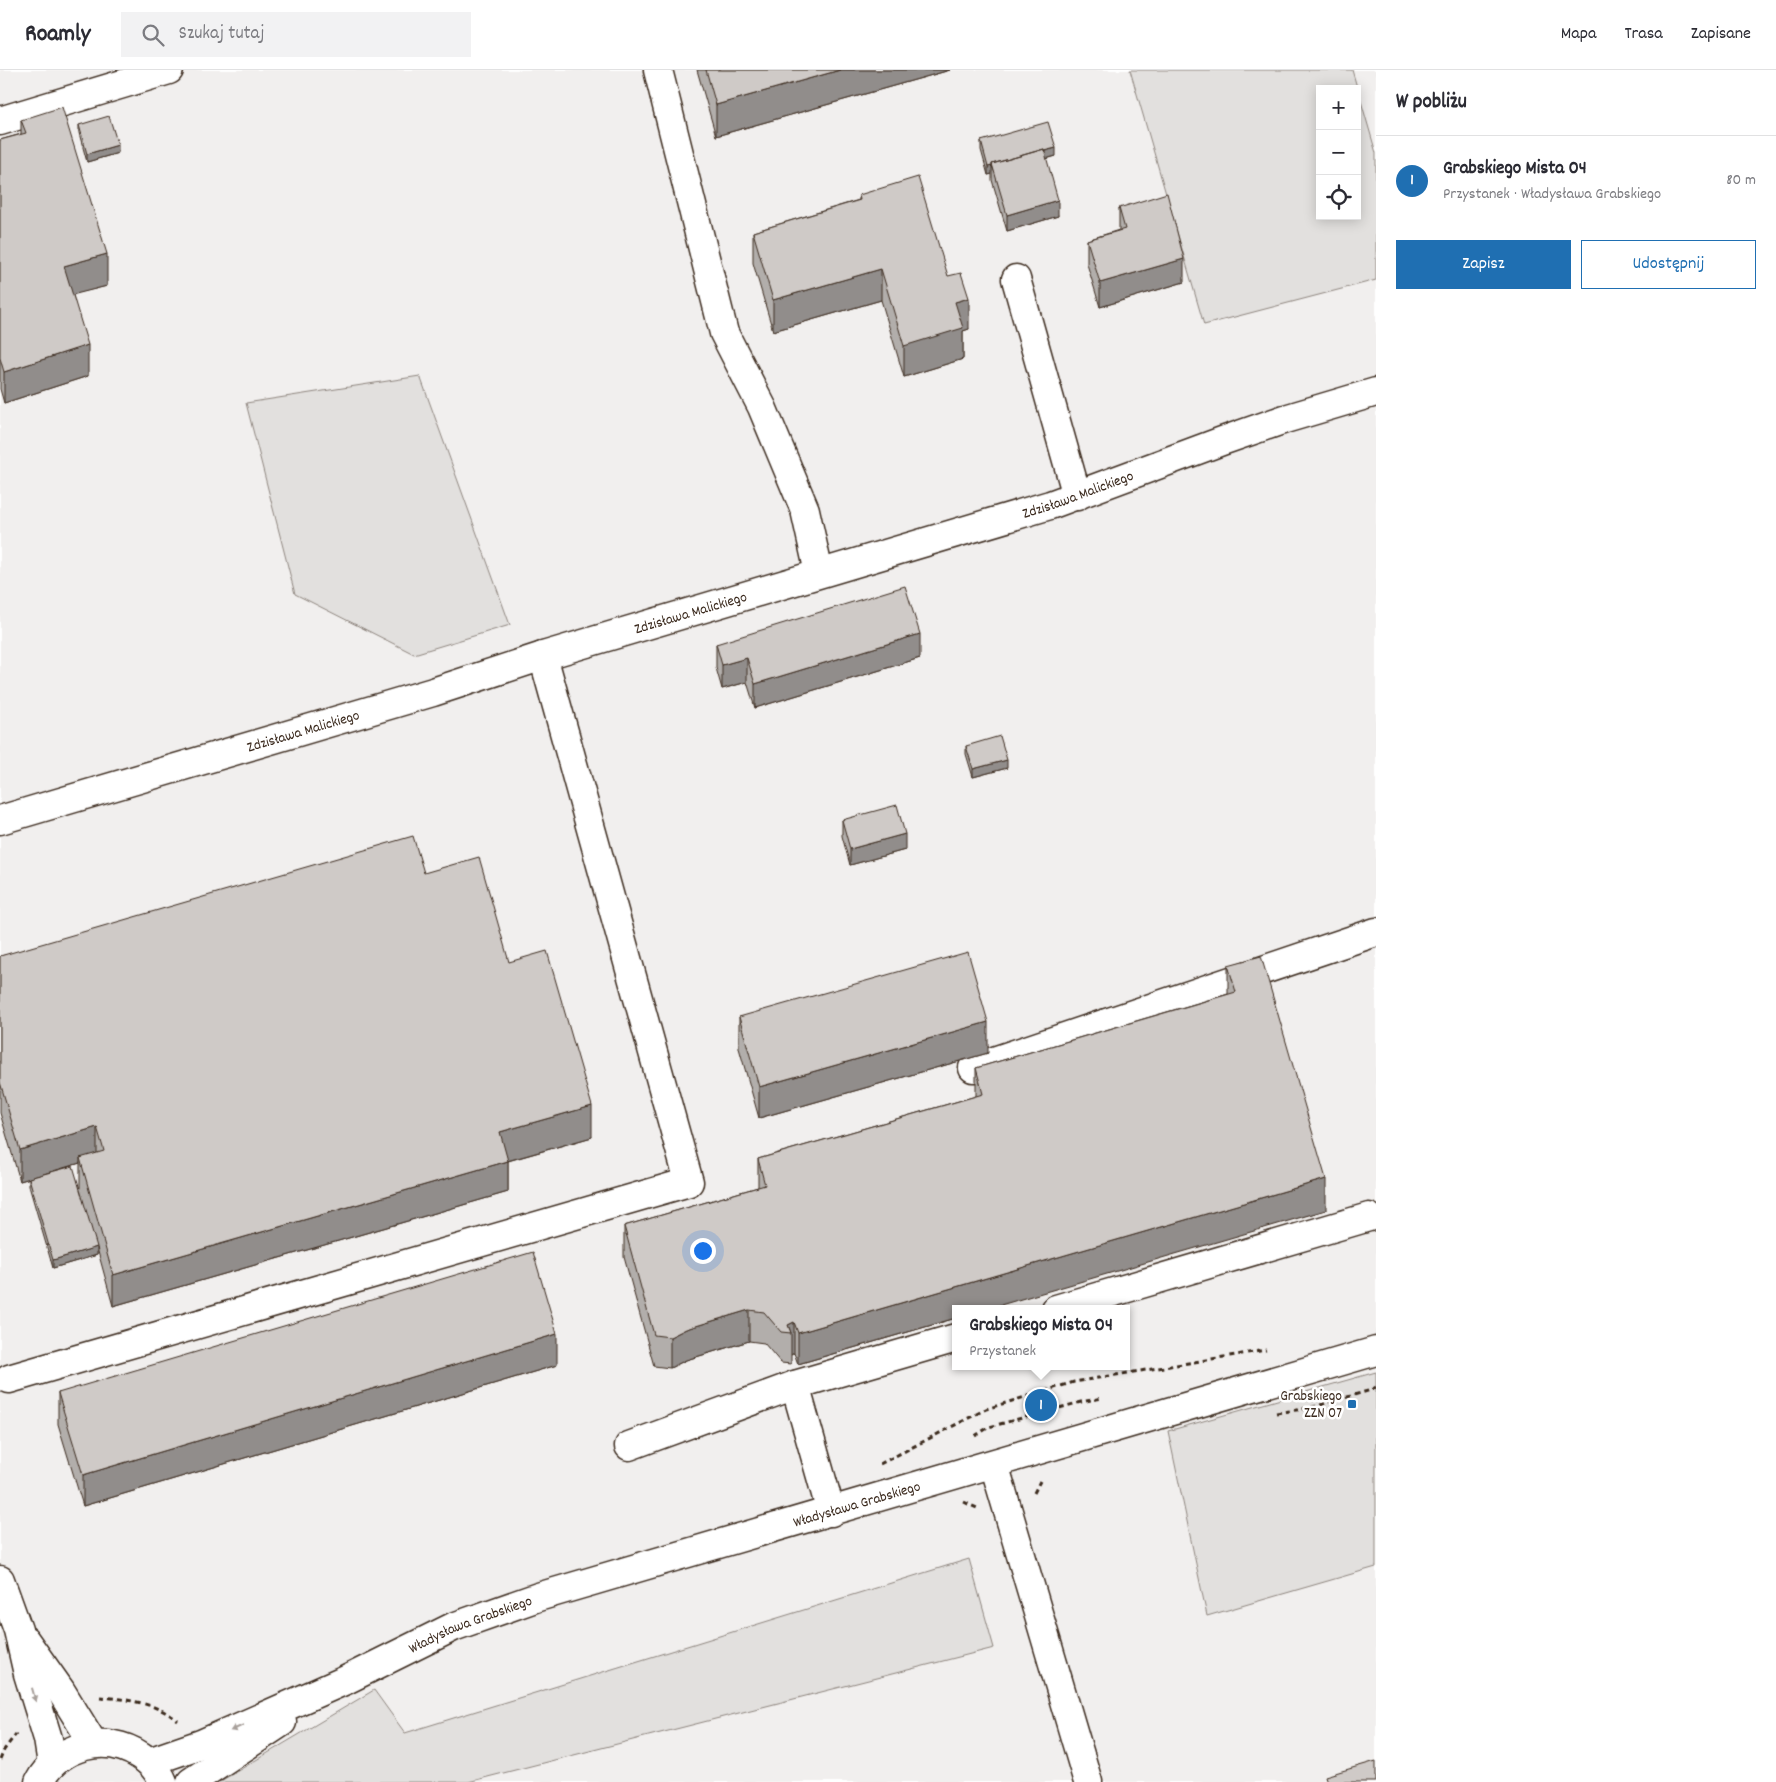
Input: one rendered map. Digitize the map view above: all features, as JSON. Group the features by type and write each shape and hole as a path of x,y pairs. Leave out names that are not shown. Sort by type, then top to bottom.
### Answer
{"street":[{"path":"0,121 169,70"},
{"path":"658,70 724,334 762,407 805,510 819,573"},
{"path":"1016,279 1077,496"},
{"name":"Zdzisława Malickiego","path":"0,820 424,694 819,573 962,532 1077,496 1222,440 1376,392"},
{"path":"9,1379 689,1182 543,656"},
{"path":"974,1068 1376,932"},
{"path":"1070,1305 1369,1217"},
{"path":"629,1446 794,1386 952,1339"},
{"name":"Władysława Grabskiego","path":"156,1772 201,1744 346,1680 453,1627 538,1596 831,1512 1376,1351"},
{"path":"794,1386 831,1512"},
{"path":"994,1464 1088,1782"},
{"path":"0,1580 18,1630 28,1674 48,1739 45,1773"},
{"path":"18,1630 61,1691 93,1743"},
{"name":"Władysława Grabskiego","path":"192,1782 346,1680"},
{"path":"45,1773 70,1750 93,1743 113,1744 132,1750 156,1772"}],"shaded area":[{"path":"0,70 1376,70 1376,1782 0,1782"},
{"path":"1130,70 1352,70 1356,85 1316,85 1316,220 1361,220 1361,101 1376,153 1376,280 1204,325"},
{"path":"420,376 510,625 414,654 295,594 246,403"},
{"path":"1376,1372 1376,1567 1207,1616 1168,1431"},
{"path":"969,1559 994,1648 468,1782 219,1782 374,1690 405,1733"}],"building":[{"path":"706,70 840,70 716,105"},
{"path":"62,107 107,254 64,266 88,345 4,372 0,358 0,140 26,133 21,120"},
{"path":"109,116 118,145 87,154 79,125"},
{"path":"1048,122 1056,148 1044,151 1044,149 992,164 992,166 988,167 981,141"},
{"path":"1044,149 1058,200 1007,215 992,164"},
{"path":"918,177 948,276 961,273 969,298 955,302 963,328 904,346 881,269 773,300 753,232 860,200 859,195"},
{"path":"1167,193 1184,259 1100,283 1087,240 1125,229 1119,208"},
{"path":"905,586 920,634 755,684 747,658 722,665 716,644"},
{"path":"1000,736 1007,760 973,769 966,746"},
{"path":"897,805 905,834 850,849 842,820"},
{"path":"413,836 424,873 479,857 509,962 547,951 592,1106 500,1132 508,1161 113,1275 80,1158 104,1151 97,1127 20,1150 0,1082 0,956"},
{"path":"968,952 988,1022 759,1087 739,1017"},
{"path":"1261,956 1326,1179 798,1333 794,1322 788,1325 791,1333 781,1332 764,1312 749,1310 686,1329 670,1337 654,1335 624,1226 765,1185 758,1159 983,1094 976,1068 1236,992 1228,965"},
{"path":"73,1166 97,1247 53,1260 29,1178"},
{"path":"533,1252 557,1334 83,1475 58,1393"},
{"path":"1376,1761 1376,1782 1327,1782 1325,1776"}],"place":[{"name":"Grabskiego ZZN 07","path":"1352,1404"},
{"name":"Grabskiego Mista 04","path":"1041,1405"}]}
